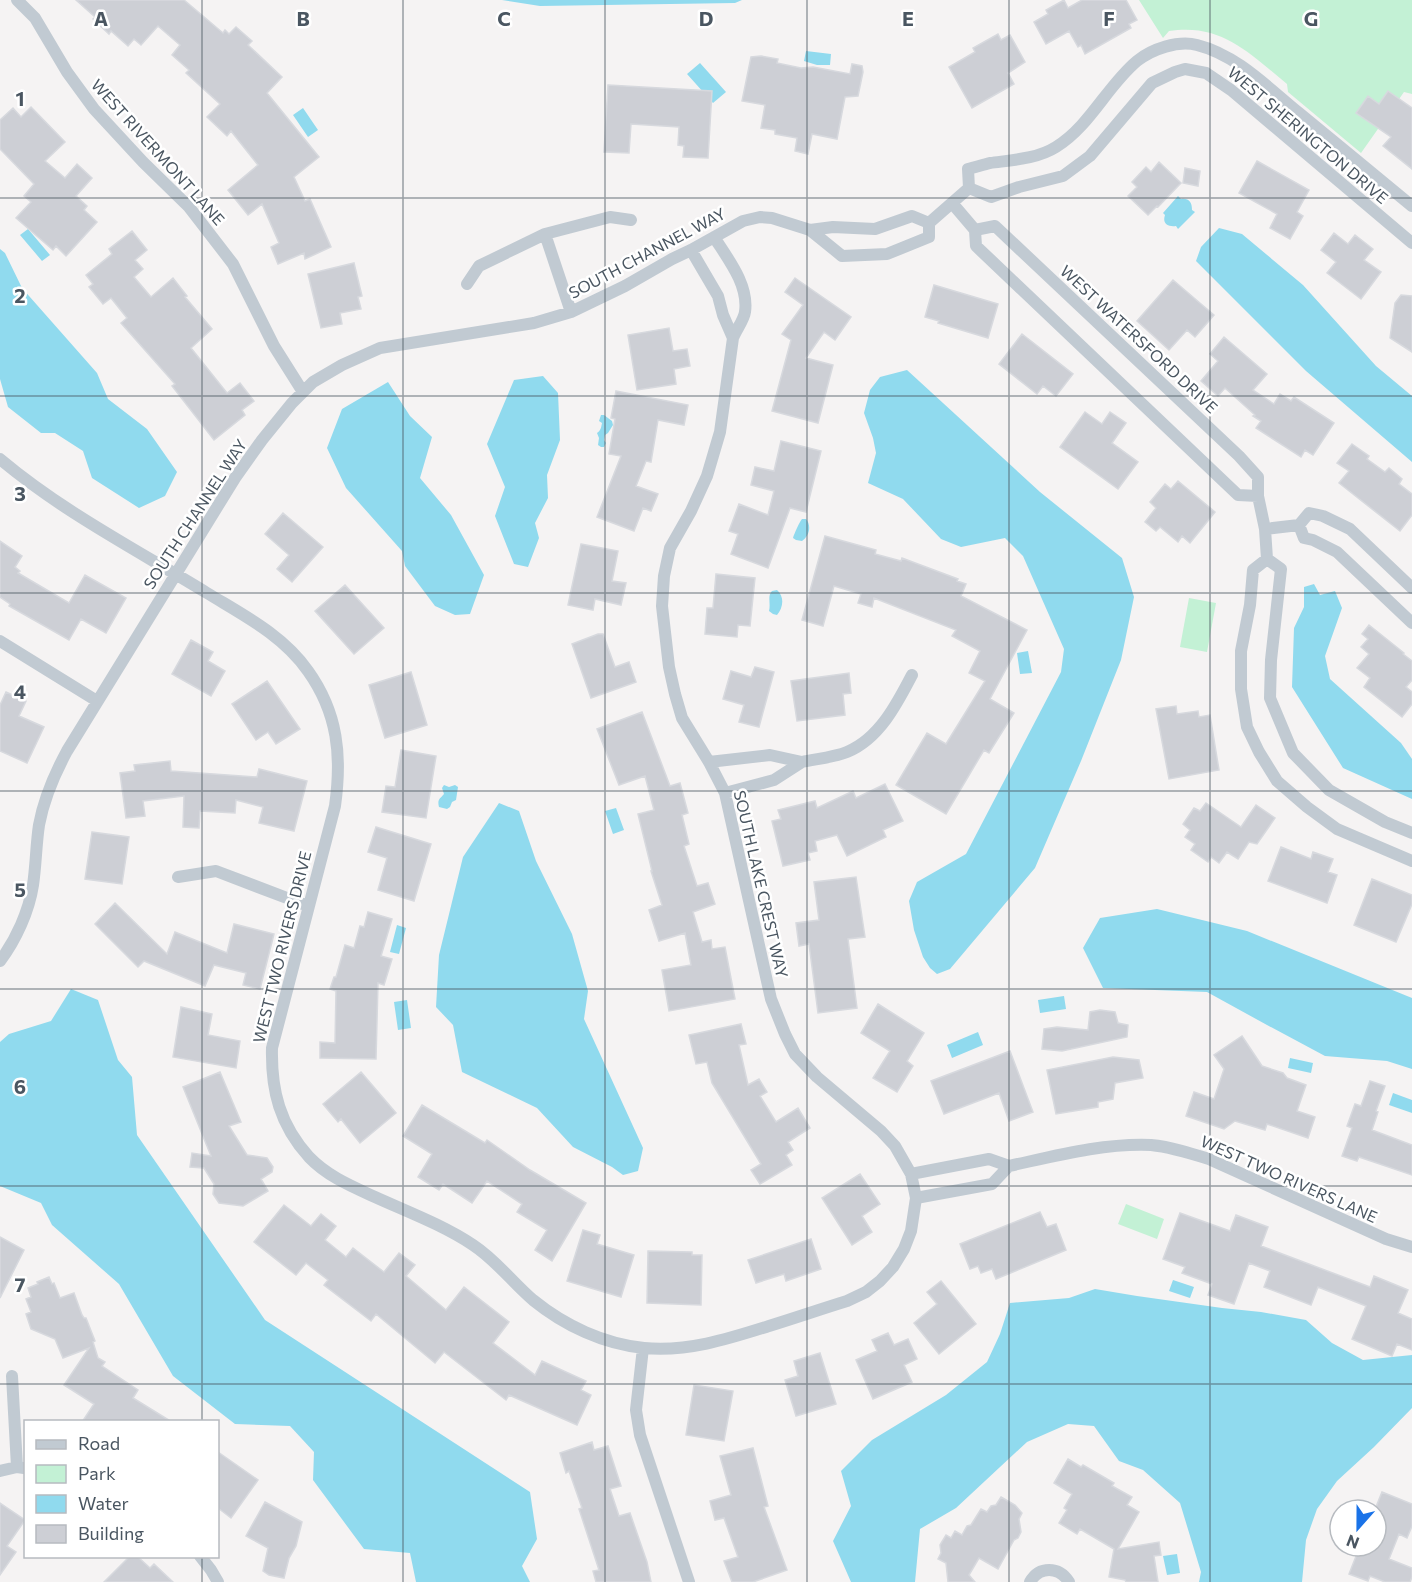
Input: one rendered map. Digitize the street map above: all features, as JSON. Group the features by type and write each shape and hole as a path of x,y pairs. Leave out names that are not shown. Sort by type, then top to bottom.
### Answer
{"street":[{"name":"WEST RIVERMONT LANE","path":"17,0 35,18 67,72 94,109 142,162 189,207 233,264 274,346 303,392"},
{"name":"WEST SHERINGTON DRIVE","path":"1175,45 1195,44 1216,51 1246,70 1412,206"},
{"name":"SOUTH CHANNEL WAY","path":"0,961 20,926 33,887 39,825 45,799 63,759 235,478 262,440 313,382 342,365 380,348 534,323 571,312 625,286 743,221 760,217 772,218 810,230 842,256 887,254 929,237 929,223 969,188 968,169 1024,159 1055,148 1081,127 1114,84 1138,60 1158,49 1175,45"},
{"name":"WEST SHERINGTON DRIVE","path":"969,188 991,197 1063,176 1090,156 1152,83 1185,69 1206,73 1231,90 1412,243"},
{"path":"952,203 975,230 976,246 1238,495 1258,496"},
{"name":"SOUTH CHANNEL WAY","path":"810,230 833,227 875,229 912,216 929,223"},
{"path":"467,284 479,266 545,234 610,217 631,220"},
{"name":"WEST WATERSFORD DRIVE","path":"975,230 995,226 1222,439 1258,477 1258,496 1265,529 1267,559"},
{"path":"545,234 571,312"},
{"name":"SOUTH LAKE CREST WAY","path":"714,237 736,272 744,290 745,313 733,338 720,432 707,476 670,548 664,576 662,606 669,667 682,718 710,762 725,793 771,999 785,1034 795,1054 817,1077 855,1108"},
{"name":"SOUTH LAKE CREST WAY","path":"691,250 718,296 733,338"},
{"name":"WEST TWO RIVERS DRIVE","path":"0,459 43,493 106,534 147,556 261,626 282,642 308,670 327,707 337,741 339,783 272,1048 272,1070 274,1091 282,1116 296,1141 311,1159 331,1175 348,1185 445,1228 473,1245 501,1267 533,1300 562,1320 595,1336 614,1342 644,1348 685,1348 709,1344 847,1301 866,1292 893,1267 904,1250 911,1231 916,1198 910,1174 895,1146 855,1108"},
{"path":"1265,529 1299,525 1309,513 1323,516 1350,529 1412,588"},
{"path":"1299,525 1304,538 1337,552 1412,623"},
{"path":"1412,833 1385,822 1329,790 1293,753 1270,698 1271,660 1281,569 1267,559 1253,570 1250,605 1241,651 1241,689 1247,727 1255,744 1277,781 1307,807 1337,829 1412,861"},
{"path":"0,641 97,701"},
{"path":"725,793 774,780 802,762 847,752 871,737 897,705 912,675"},
{"path":"710,762 770,755 802,762"},
{"path":"178,877 216,871 308,906"},
{"name":"WEST TWO RIVERS LANE","path":"910,1174 989,1159 1009,1166 1100,1148 1125,1145 1153,1146 1183,1151 1209,1160 1386,1239 1412,1248"},
{"name":"WEST TWO RIVERS LANE","path":"916,1198 992,1184 1009,1166"},
{"path":"644,1348 636,1410 640,1435 689,1582"},
{"path":"0,1471 21,1468 12,1376"},
{"path":"201,1558 211,1569 218,1582"},
{"path":"1030,1582 1034,1575 1049,1569 1060,1572 1069,1582"}],"green space":[{"path":"1139,0 1412,0 1412,94 1404,92 1361,153 1288,92 1287,84 1247,51 1220,36 1204,32 1169,31 1163,38"},
{"path":"1189,598 1216,603 1207,652 1180,647"},
{"path":"1126,1204 1164,1219 1157,1239 1118,1224"}],"water":[{"path":"502,0 742,0 735,3 540,6"},
{"path":"806,51 831,54 830,65 817,65 804,61"},
{"path":"700,63 726,92 713,103 687,74"},
{"path":"303,108 318,130 308,137 293,115"},
{"path":"1178,196 1190,201 1192,210 1195,212 1178,229 1176,226 1166,224 1163,213"},
{"path":"1219,228 1242,234 1303,285 1376,366 1412,396 1412,462 1306,371 1196,261 1201,247"},
{"path":"28,229 50,255 42,261 20,235"},
{"path":"0,249 5,253 22,288 97,373 108,399 147,429 177,472 165,496 139,508 92,478 83,451 55,433 41,433 8,407 0,379"},
{"path":"907,370 1040,492 1122,558 1134,597 1121,660 1035,868 950,969 937,974 923,957 914,930 909,901 917,882 966,854 1061,672 1064,649 1023,556 1005,538 961,547 941,539 903,499 868,483 876,453 864,413 870,390 880,377"},
{"path":"543,376 558,393 560,440 547,475 548,498 535,523 539,538 528,567 514,564 495,516 505,487 487,444 514,380"},
{"path":"388,382 410,416 432,437 420,478 451,515 484,575 470,614 455,615 435,606 405,566 402,551 346,488 327,448 342,409"},
{"path":"601,415 612,421 613,425 605,435 604,447 598,445 597,433 602,423 599,421"},
{"path":"802,519 806,519 809,528 808,534 802,541 793,538"},
{"path":"1314,584 1320,595 1335,591 1342,608 1325,656 1330,679 1401,743 1412,759 1412,799 1343,768 1292,687 1294,628 1304,607 1304,587"},
{"path":"777,590 782,602 777,615 769,611 769,597 772,591"},
{"path":"1028,651 1032,673 1020,674 1017,653"},
{"path":"444,785 458,787 456,800 447,809 439,807 438,804 444,794 442,788"},
{"path":"499,803 519,811 536,861 572,934 588,991 584,1019 643,1148 638,1171 623,1175 573,1147 537,1108 462,1072 453,1025 436,1007 439,955 463,857"},
{"path":"616,808 624,830 613,834 605,811"},
{"path":"1157,909 1247,931 1412,998 1412,1069 1387,1061 1325,1056 1207,992 1103,988 1083,948 1100,918"},
{"path":"397,925 406,928 399,954 390,952"},
{"path":"71,989 98,1000 118,1060 132,1077 137,1135 265,1320 530,1492 537,1539 522,1566 530,1582 416,1582 410,1553 364,1549 313,1480 314,1452 290,1426 235,1424 173,1376 119,1284 52,1225 41,1203 0,1186 0,1042 9,1034 51,1021"},
{"path":"1064,996 1066,1009 1040,1013 1038,1000"},
{"path":"407,1000 411,1028 398,1030 394,1002"},
{"path":"978,1032 983,1045 952,1058 947,1045"},
{"path":"1290,1058 1313,1063 1311,1073 1288,1068"},
{"path":"1393,1093 1412,1100 1412,1113 1389,1105"},
{"path":"1173,1280 1194,1287 1190,1298 1169,1291"},
{"path":"1095,1289 1306,1320 1332,1343 1363,1360 1412,1355 1412,1408 1337,1481 1317,1509 1306,1540 1302,1582 1199,1582 1201,1572 1180,1503 1143,1470 1119,1461 1094,1426 1068,1424 1027,1442 956,1508 920,1529 915,1582 851,1582 833,1541 851,1506 841,1471 872,1440 946,1395 987,1362 1000,1334 1010,1303 1069,1298"},
{"path":"1177,1554 1180,1573 1167,1575 1163,1556"}],"building":[{"path":"76,0 184,0 223,33 225,30 229,34 236,27 252,41 248,45 282,77 267,93 319,157 294,177 305,201 310,199 331,247 305,259 304,253 278,264 271,247 279,243 262,204 248,215 228,190 258,165 231,131 227,136 207,117 220,104 186,73 189,70 172,55 180,45 158,26 141,45 134,39 128,46 111,31 109,34"},
{"path":"1064,0 1068,8 1082,0 1126,0 1137,20 1129,24 1131,28 1085,54 1081,45 1078,47 1069,31 1046,44 1034,22 1048,14 1046,10"},
{"path":"998,34 1001,40 1010,35 1025,62 1008,73 1014,84 972,108 949,67 975,52 973,48"},
{"path":"751,57 778,59 777,63 801,68 813,67 850,74 852,64 862,66 858,96 845,97 837,139 812,134 808,154 795,151 797,138 775,134 775,130 761,128 765,105 742,101"},
{"path":"608,85 712,91 708,158 683,157 684,146 678,145 679,127 631,124 629,153 604,152"},
{"path":"1388,91 1412,108 1412,169 1383,146 1391,137 1356,113 1368,96 1379,104"},
{"path":"31,107 65,142 45,161 65,178 77,164 92,178 76,196 87,206 84,210 97,222 66,256 56,246 53,250 16,218 31,202 24,196 34,184 0,149 0,120 13,108 21,117"},
{"path":"1257,161 1309,190 1297,212 1303,216 1290,239 1270,228 1277,214 1239,193"},
{"path":"1159,162 1181,183 1148,215 1128,196 1137,187 1132,182 1146,167 1151,172"},
{"path":"1185,168 1200,171 1198,186 1183,183"},
{"path":"132,231 147,250 135,260 143,269 134,277 151,297 173,278 187,296 185,297 212,329 191,348 227,393 240,383 254,401 242,410 245,415 214,440 172,386 175,384 121,323 127,318 111,298 103,304 89,287 93,284 86,275 112,254 109,249"},
{"path":"1334,233 1348,244 1355,235 1373,249 1364,260 1381,272 1361,299 1327,273 1336,262 1321,250"},
{"path":"354,263 362,296 358,297 361,309 340,313 342,324 321,328 308,274"},
{"path":"795,278 851,317 835,340 824,332 806,358 833,365 818,423 772,411 791,340 782,334 803,305 785,292"},
{"path":"1173,280 1214,315 1195,337 1187,330 1169,350 1137,321"},
{"path":"934,285 998,304 988,338 925,317"},
{"path":"1401,295 1412,296 1412,352 1390,338 1395,303"},
{"path":"669,328 673,351 687,349 690,366 674,369 676,384 637,390 628,335"},
{"path":"1022,334 1073,374 1056,396 1043,386 1037,394 999,364"},
{"path":"1224,337 1267,374 1253,390 1274,404 1280,394 1291,401 1294,397 1334,423 1313,455 1305,450 1301,457 1256,428 1261,421 1225,388 1218,396 1201,381 1218,361 1210,354"},
{"path":"616,391 688,405 684,425 658,420 651,462 646,461 636,486 658,494 651,511 643,508 634,531 597,517 621,456 609,454 615,419 611,418"},
{"path":"1085,412 1102,424 1110,412 1126,423 1112,443 1138,462 1118,489 1060,447"},
{"path":"781,441 821,451 806,512 790,508 768,568 731,554 738,534 729,531 739,504 768,515 774,491 751,485 755,467 774,471"},
{"path":"1352,444 1369,456 1367,459 1385,472 1389,468 1402,479 1399,484 1412,494 1412,515 1400,531 1339,483 1349,471 1337,463"},
{"path":"1178,481 1215,512 1190,543 1182,536 1178,542 1160,527 1156,531 1145,522 1156,508 1150,502 1165,484 1171,489"},
{"path":"283,513 323,547 292,582 277,569 289,555 265,534"},
{"path":"825,536 876,550 875,554 901,561 902,558 958,579 957,581 966,584 961,596 1027,630 990,699 1014,713 989,753 984,750 946,814 896,785 927,733 946,744 985,681 969,673 980,651 952,636 956,630 874,598 872,607 858,603 861,594 834,586 823,626 802,620"},
{"path":"0,541 22,556 15,567 20,571 18,573 69,603 85,575 126,598 106,633 81,619 69,640 9,606 10,604 0,597"},
{"path":"581,544 618,551 612,581 626,583 621,605 595,599 593,610 568,605"},
{"path":"716,574 755,578 750,626 738,625 737,637 705,634 707,608 713,608"},
{"path":"345,585 384,628 354,654 315,611"},
{"path":"1369,625 1412,661 1412,680 1406,687 1412,692 1412,704 1402,717 1364,687 1370,678 1357,668 1369,654 1361,647 1368,639 1362,634"},
{"path":"603,634 615,667 629,662 636,682 591,698 572,644"},
{"path":"191,640 213,652 208,661 225,671 211,696 172,674"},
{"path":"755,667 774,672 759,727 739,722 744,705 723,699 731,671 751,677"},
{"path":"411,672 427,725 385,738 369,685"},
{"path":"849,673 851,693 843,694 845,715 797,721 791,681"},
{"path":"267,681 300,729 276,744 268,732 256,740 232,704"},
{"path":"6,692 26,701 19,716 44,727 27,763 0,751 0,705"},
{"path":"1176,706 1177,714 1198,711 1199,717 1210,715 1219,770 1169,779 1156,709"},
{"path":"642,712 670,786 680,783 688,813 682,815 689,844 684,846 697,886 708,883 715,904 693,912 702,942 711,940 712,949 725,947 735,999 669,1011 662,970 691,965 685,933 659,941 649,910 662,905 651,871 638,814 654,810 645,776 619,785 597,729"},
{"path":"401,750 436,756 426,818 382,812 386,786 395,787"},
{"path":"170,761 171,771 257,777 259,769 307,781 294,831 259,823 263,807 236,800 235,813 200,811 199,828 183,827 184,796 143,801 145,816 126,818 120,773 135,771 134,765"},
{"path":"885,784 903,821 883,830 886,837 847,856 837,835 815,841 817,851 808,853 810,860 783,866 772,821 781,819 778,810 815,801 817,808 853,791 856,798"},
{"path":"1206,803 1241,827 1256,805 1275,818 1257,844 1249,842 1238,859 1227,852 1219,863 1211,857 1208,862 1191,850 1195,844 1185,837 1190,830 1183,824 1194,808 1200,811"},
{"path":"376,827 431,844 414,901 378,890 387,858 368,852"},
{"path":"92,832 129,837 122,884 85,879"},
{"path":"1281,847 1311,859 1313,852 1333,859 1328,872 1337,875 1327,903 1268,881"},
{"path":"856,877 865,937 848,939 857,1008 818,1013 809,944 799,946 796,923 819,920 814,882"},
{"path":"1372,879 1412,895 1412,904 1396,942 1354,925"},
{"path":"115,903 167,954 175,932 227,953 234,924 274,934 260,989 243,985 246,973 214,965 205,986 144,961 138,967 95,924"},
{"path":"368,912 392,919 381,956 392,959 384,985 378,983 376,1059 320,1058 320,1042 335,1043 336,991 330,989 336,977 345,945 354,948 360,926 364,927"},
{"path":"878,1004 924,1033 907,1061 913,1066 897,1092 873,1078 890,1051 861,1033"},
{"path":"181,1007 212,1014 208,1035 240,1041 236,1068 173,1057"},
{"path":"1100,1010 1115,1012 1118,1023 1128,1025 1127,1037 1062,1051 1042,1049 1044,1029 1057,1027 1088,1030 1090,1012"},
{"path":"741,1024 746,1044 739,1045 748,1085 759,1079 767,1092 760,1096 776,1122 798,1108 810,1128 788,1142 793,1150 786,1155 792,1165 760,1184 751,1170 761,1164 712,1083 707,1062 696,1064 689,1035"},
{"path":"1242,1036 1262,1066 1283,1073 1287,1078 1306,1085 1297,1111 1315,1117 1308,1138 1267,1124 1265,1130 1235,1121 1224,1129 1186,1116 1194,1092 1214,1099 1224,1069 1214,1055"},
{"path":"1010,1051 1033,1112 1009,1121 999,1093 944,1114 931,1081"},
{"path":"1113,1057 1139,1060 1143,1078 1115,1083 1113,1099 1098,1102 1098,1107 1056,1114 1047,1070"},
{"path":"220,1072 241,1122 229,1126 247,1155 267,1158 273,1167 272,1172 261,1179 268,1191 243,1206 219,1203 213,1194 214,1184 204,1168 190,1167 192,1153 211,1156 183,1087"},
{"path":"361,1072 396,1113 360,1143 341,1119 338,1122 323,1104"},
{"path":"1370,1081 1385,1086 1372,1130 1412,1145 1412,1175 1359,1157 1357,1161 1342,1156 1352,1128 1347,1126 1355,1104 1361,1106"},
{"path":"422,1105 485,1143 487,1140 530,1170 586,1203 552,1261 535,1250 547,1230 517,1212 522,1204 487,1181 472,1203 443,1184 439,1190 418,1177 432,1154 403,1136"},
{"path":"860,1174 880,1204 862,1216 872,1232 852,1245 822,1198"},
{"path":"284,1205 311,1226 321,1214 336,1226 325,1240 346,1257 353,1248 384,1272 399,1253 415,1265 406,1276 446,1310 464,1287 509,1322 493,1343 535,1375 542,1361 586,1381 581,1390 591,1395 577,1425 509,1395 506,1400 444,1352 435,1363 376,1314 371,1321 324,1285 328,1280 306,1263 296,1275 254,1242"},
{"path":"1040,1212 1047,1227 1056,1224 1066,1250 996,1279 992,1269 981,1273 978,1266 970,1269 960,1244"},
{"path":"1180,1213 1230,1231 1236,1215 1268,1227 1261,1246 1370,1287 1374,1276 1408,1290 1398,1313 1412,1319 1412,1350 1397,1344 1392,1356 1352,1339 1366,1306 1318,1287 1311,1305 1264,1287 1270,1271 1249,1263 1234,1304 1208,1295 1212,1284 1182,1273 1185,1267 1163,1259"},
{"path":"583,1230 600,1235 597,1244 634,1255 621,1297 567,1281"},
{"path":"0,1237 24,1250 0,1298"},
{"path":"811,1239 821,1269 786,1281 784,1274 756,1283 748,1260"},
{"path":"648,1251 692,1252 692,1255 702,1255 701,1305 647,1303"},
{"path":"49,1277 60,1298 74,1293 95,1341 93,1342 98,1358 105,1362 102,1366 138,1390 133,1398 169,1420 83,1420 94,1404 64,1385 89,1348 63,1358 55,1339 31,1329 26,1314 31,1312 26,1299 31,1297 28,1288 38,1284 37,1282"},
{"path":"941,1281 976,1324 939,1354 914,1323 937,1304 927,1292"},
{"path":"888,1333 894,1345 908,1339 917,1359 904,1365 912,1382 873,1399 856,1360 877,1351 872,1340"},
{"path":"820,1353 836,1404 796,1416 785,1380 798,1376 794,1361"},
{"path":"694,1385 733,1391 724,1441 686,1435"},
{"path":"592,1442 594,1450 608,1446 621,1486 610,1489 619,1516 630,1513 647,1562 651,1582 596,1582 593,1571 599,1570 579,1509 582,1508 569,1471 566,1473 560,1453"},
{"path":"753,1448 768,1506 764,1507 787,1570 753,1582 732,1582 724,1561 738,1557 724,1518 715,1520 710,1501 731,1495 720,1456"},
{"path":"219,1453 258,1480 231,1518 219,1509"},
{"path":"1068,1459 1114,1483 1112,1486 1132,1497 1127,1505 1139,1512 1118,1549 1159,1542 1161,1555 1154,1556 1158,1582 1126,1582 1109,1577 1114,1549 1080,1529 1077,1534 1059,1523 1067,1510 1064,1508 1072,1494 1054,1483"},
{"path":"1382,1492 1412,1504 1412,1526 1407,1538 1399,1534 1389,1559 1412,1568 1410,1582 1385,1582 1370,1576 1368,1581 1349,1574 1355,1558 1388,1558 1388,1498 1380,1498"},
{"path":"1001,1497 1015,1505 1022,1513 1019,1519 1021,1532 1018,1538 1014,1540 998,1569 979,1558 969,1575 975,1582 948,1582 946,1563 938,1559 941,1553 940,1545 946,1535 951,1538 955,1531 962,1535 981,1509 987,1512 991,1506 996,1505"},
{"path":"265,1502 302,1522 284,1578 269,1575 263,1571 268,1548 246,1536"},
{"path":"0,1503 24,1521 7,1546 16,1552 0,1575"},
{"path":"128,1558 139,1558 150,1568 154,1564 173,1582 104,1582"}]}
